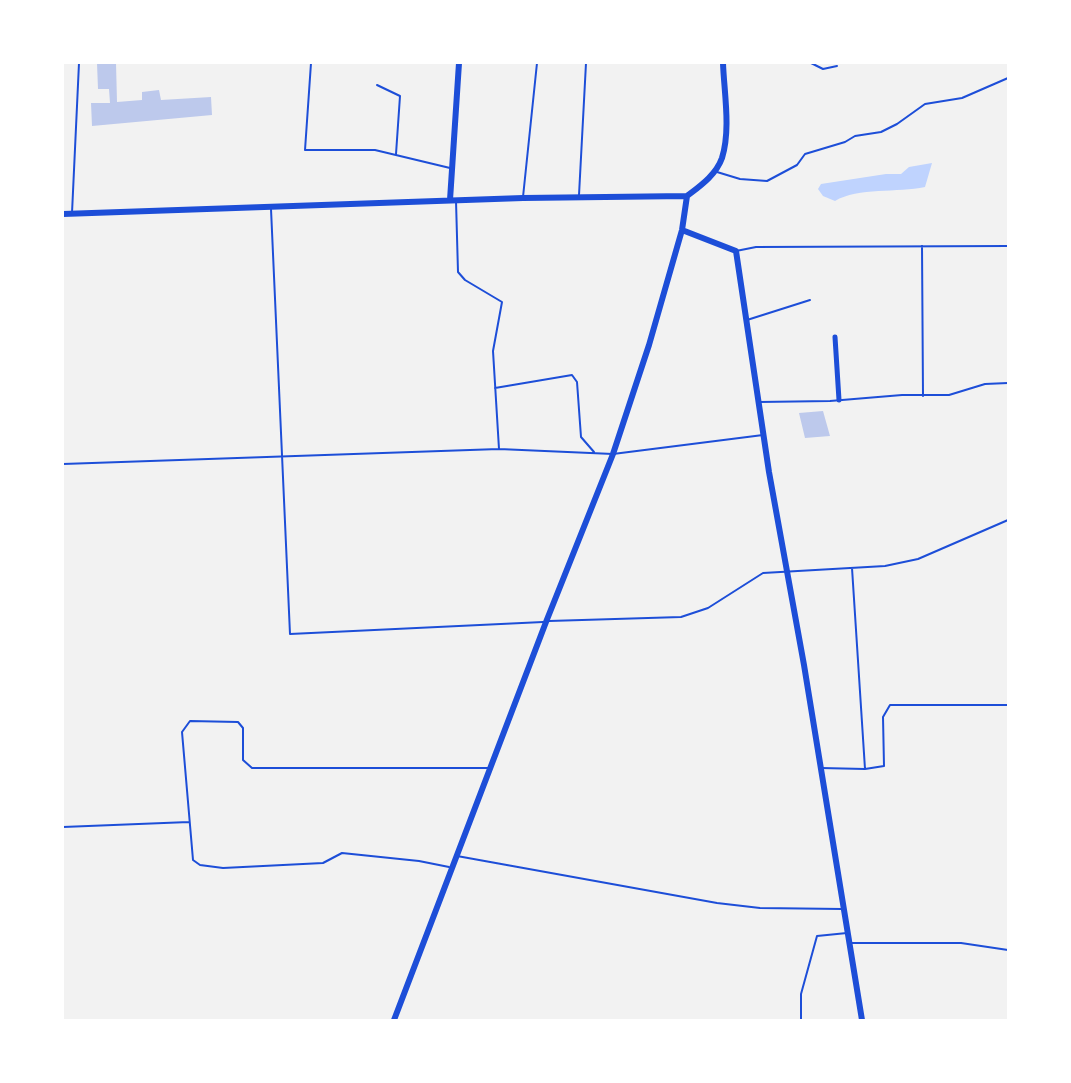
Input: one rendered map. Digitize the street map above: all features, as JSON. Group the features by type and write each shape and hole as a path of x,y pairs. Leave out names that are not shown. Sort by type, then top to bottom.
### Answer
{"street":[{"path":"453,200 450,168 459,63"},
{"path":"63,214 453,200 687,196 702,185 722,158 723,63"},
{"path":"394,1020 546,622 613,454 650,345 682,230 687,196"},
{"path":"682,230 736,251 763,435 821,768 842,909 851,943 861,1020"},
{"path":"835,337 839,400"}],"lane":[{"path":"72,213 79,63"},
{"path":"311,63 305,150 375,150 450,168"},
{"path":"523,198 537,63"},
{"path":"578,198 586,63"},
{"path":"811,63 823,69 837,66"},
{"path":"714,171 740,179 767,181 797,165 805,154 845,142 855,136 881,132 897,124 925,104 962,98 1008,78"},
{"path":"377,85 400,96 396,154"},
{"path":"453,200 458,272 465,280 502,302 493,351 499,449"},
{"path":"271,206 290,634 681,617 708,608 763,573 885,566 918,559 1008,519"},
{"path":"922,246 923,396"},
{"path":"736,251 756,247 1008,246"},
{"path":"746,321 810,300"},
{"path":"495,388 572,375 577,382 581,437 595,454"},
{"path":"759,402 923,396 949,394 986,384 1008,383"},
{"path":"63,465 499,449 613,454 763,435"},
{"path":"852,568 865,769"},
{"path":"821,768 865,769 884,766 882,717 890,705 1008,705"},
{"path":"452,868 419,861 342,853 323,863 223,868 200,865 193,860 182,732 190,721 238,722 243,728 243,760 252,768 490,768"},
{"path":"63,827 189,822"},
{"path":"457,856 717,903 798,909 842,909"},
{"path":"801,1020 801,994 817,936 849,933"},
{"path":"851,943 961,943 1008,950"}],"water":[{"path":"932,163 925,187 866,192 835,201 823,196 818,189 821,184 886,174 901,174 909,167"}],"building":[{"path":"97,63 116,63 117,102 142,100 142,92 159,90 161,100 211,97 212,115 92,126 91,103 110,103 109,89 98,89"},
{"path":"823,411 830,436 805,438 799,413"}]}
